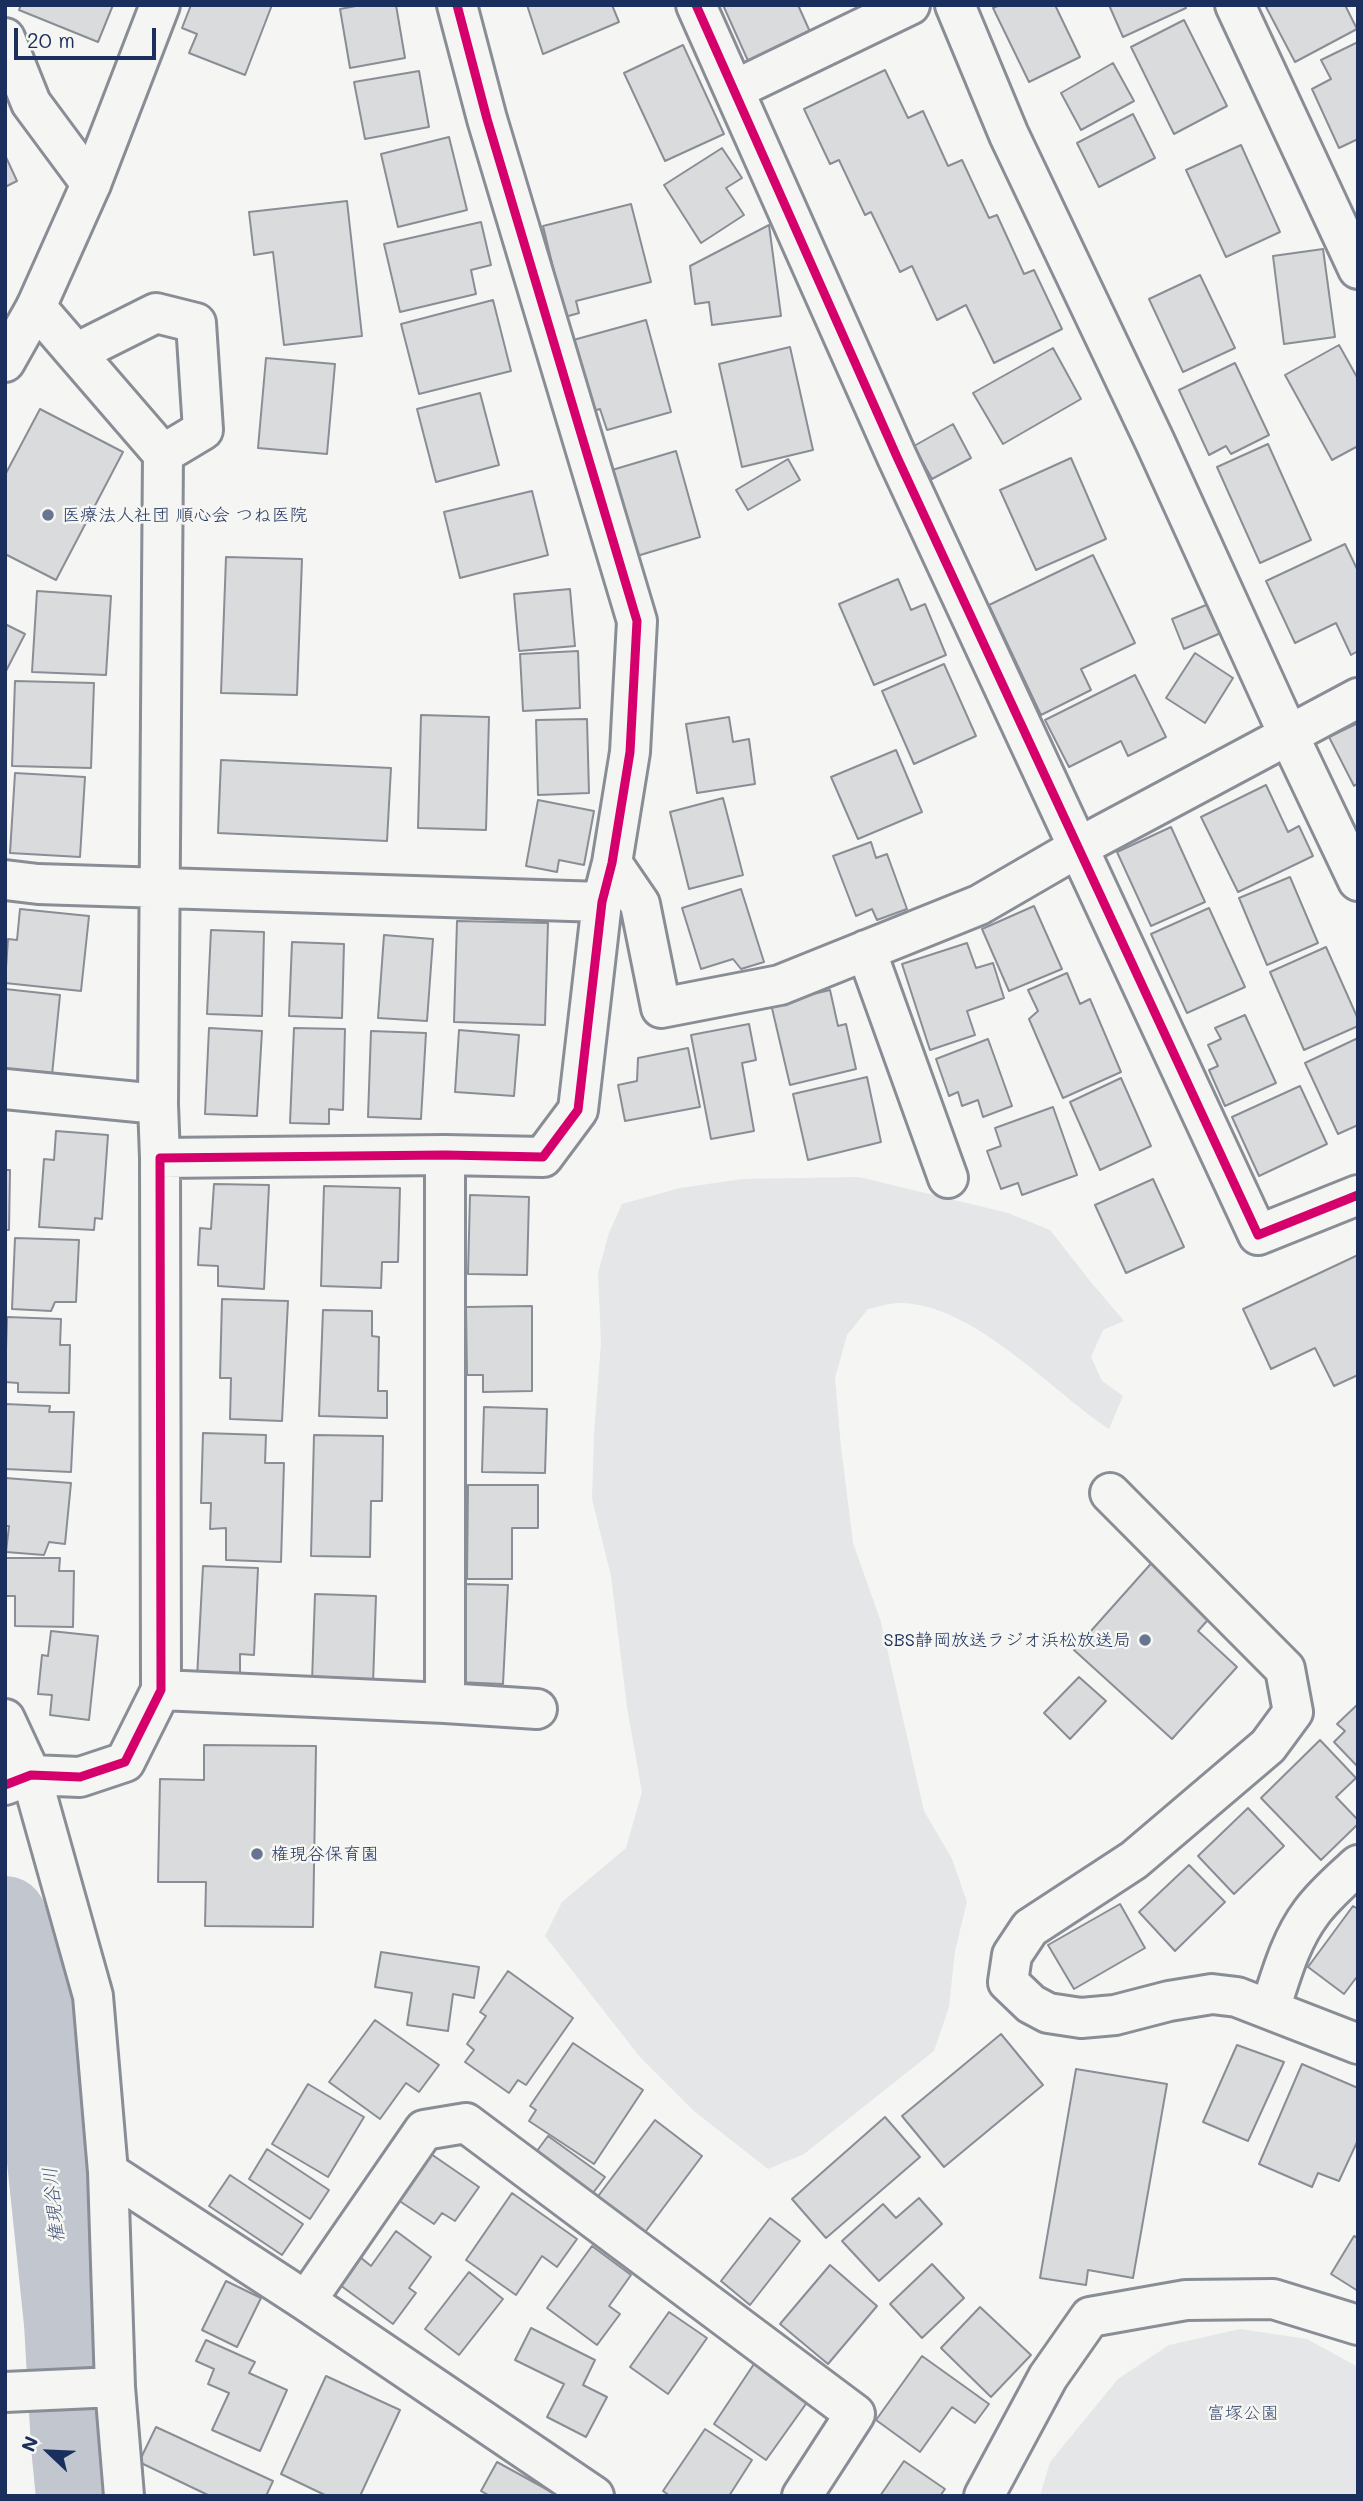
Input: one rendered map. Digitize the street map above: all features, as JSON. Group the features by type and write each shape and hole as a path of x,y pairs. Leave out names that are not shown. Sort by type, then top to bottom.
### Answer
{"street":[{"path":"8,353 36,307 90,184 160,5"},
{"path":"160,1158 445,1155 543,1157 578,1110 602,902 612,863 630,752 637,621 488,119 457,5"},
{"path":"696,5 897,457 1258,1235 1358,1195"},
{"path":"734,90 910,5"},
{"path":"955,5 1009,135 1155,442 1358,881"},
{"path":"1235,5 1358,269"},
{"path":"5,38 31,103 90,184"},
{"path":"18,1780 80,1777 125,1762 161,1690 158,1104 163,454 36,307"},
{"path":"76,353 156,313 196,323 203,430 163,454"},
{"path":"612,863 639,904 661,1008 780,985 979,905 1079,847 1358,698"},
{"path":"5,880 38,884 602,902"},
{"path":"866,950 948,1178"},
{"path":"5,1089 158,1104"},
{"path":"445,1155 445,1703"},
{"path":"1110,1493 1285,1669 1293,1712 1268,1746 1134,1860 1030,1928 1012,1955 1009,1982 1031,2004 1048,2013 1081,2018 1115,2015 1169,2001 1212,1994 1237,1997 1358,2044"},
{"path":"161,1690 537,1709"},
{"path":"5,1719 18,1780 93,1996 108,2172 115,2387 124,2496"},
{"path":"1270,2009 1298,1933 1311,1913 1358,1865"},
{"path":"306,2301 424,2130 466,2123 855,2414 802,2496"},
{"path":"108,2172 306,2301 594,2496"},
{"path":"984,2496 1048,2377 1090,2317 1186,2300 1272,2298 1358,2325"},
{"path":"12,2391 115,2387"}],"green space":[{"path":"859,1177 1008,1213 1050,1230 1124,1321 1103,1330 1091,1357 1102,1381 1123,1396 1109,1429 1010,1351 955,1317 927,1307 899,1303 868,1309 847,1335 835,1378 853,1543 881,1622 924,1811 952,1859 967,1902 955,1951 949,2007 934,2051 804,2154 768,2169 694,2111 640,2057 545,1936 562,1902 626,1848 642,1792 627,1707 611,1576 592,1499 601,1343 598,1273 609,1233 622,1204 680,1188 743,1179"},
{"name":"富塚公園","path":"1240,2329 1307,2339 1358,2367 1358,2496 1040,2496 1050,2462 1118,2379 1169,2345"}],"building":[{"path":"21,5 113,5 98,42 19,10"},
{"path":"191,5 272,5 245,75 189,53 197,34 182,28"},
{"path":"361,5 396,5 405,58 350,68 340,9"},
{"path":"527,5 612,5 619,22 543,54"},
{"path":"723,5 798,5 811,34 749,63"},
{"path":"1000,5 1055,5 1080,57 1029,82 993,8"},
{"path":"1109,5 1185,5 1186,8 1123,37"},
{"path":"1345,5 1357,29 1295,62 1266,7"},
{"path":"1184,20 1227,106 1174,134 1131,47"},
{"path":"1358,42 1358,139 1339,148 1312,89 1331,79 1321,60"},
{"path":"683,45 724,134 665,161 624,73"},
{"path":"1113,63 1134,101 1081,130 1061,93"},
{"path":"885,70 908,118 923,111 948,166 962,160 989,218 997,215 1024,274 1034,270 1062,329 994,363 966,305 937,320 912,266 900,272 871,212 865,215 839,160 830,164 804,109"},
{"path":"419,71 429,127 365,139 354,82"},
{"path":"1133,114 1155,158 1099,187 1077,143"},
{"path":"449,137 467,210 398,227 381,154"},
{"path":"1241,145 1280,232 1226,257 1186,170"},
{"path":"722,148 742,178 726,188 744,215 701,243 664,185"},
{"path":"5,155 17,181 5,187"},
{"path":"347,201 362,336 284,345 273,252 254,255 249,212"},
{"path":"631,204 651,282 576,301 579,313 565,317 543,226"},
{"path":"481,222 491,265 471,270 476,294 400,312 384,244"},
{"path":"769,225 781,316 712,325 709,302 695,304 690,266"},
{"path":"1323,249 1335,337 1284,344 1273,256"},
{"path":"1200,275 1235,348 1183,372 1149,299"},
{"path":"493,300 511,371 419,394 401,324"},
{"path":"646,320 671,412 607,430 600,409 586,413 566,342"},
{"path":"1339,345 1358,379 1358,446 1332,460 1285,375"},
{"path":"790,347 813,450 742,467 719,364"},
{"path":"1053,348 1081,399 1003,444 973,393"},
{"path":"266,358 335,364 327,454 258,448"},
{"path":"1235,363 1269,435 1231,454 1226,446 1209,455 1179,390"},
{"path":"480,393 499,465 436,482 417,409"},
{"name":"医療法人社団 順心会 つね医院","path":"40,409 123,452 56,580 5,554 5,475"},
{"path":"953,424 971,458 932,479 914,446"},
{"path":"1268,444 1311,540 1260,563 1217,467"},
{"path":"676,451 700,537 637,556 612,470"},
{"path":"1071,458 1106,539 1036,570 1000,490"},
{"path":"788,459 800,480 748,510 736,490"},
{"path":"532,491 548,555 460,578 444,512"},
{"path":"1345,544 1358,571 1358,651 1351,655 1336,623 1295,643 1266,581"},
{"path":"1093,555 1135,643 1081,669 1091,690 1041,715 989,605"},
{"path":"226,557 302,559 297,695 221,693"},
{"path":"898,579 911,610 925,604 946,655 874,685 839,604"},
{"path":"570,589 575,646 519,651 514,594"},
{"path":"37,591 111,596 106,675 32,672"},
{"path":"1211,603 1223,632 1184,649 1172,619"},
{"path":"5,624 25,634 6,671 5,671"},
{"path":"578,651 580,708 523,711 520,654"},
{"path":"1195,653 1233,678 1205,723 1166,698"},
{"path":"944,664 976,736 914,764 882,691"},
{"path":"1135,675 1166,737 1128,756 1121,741 1069,767 1045,720"},
{"path":"15,681 94,683 91,768 12,766"},
{"path":"421,715 489,717 486,830 418,828"},
{"path":"729,717 733,742 749,739 755,784 697,793 686,724"},
{"path":"587,719 589,793 538,795 536,720"},
{"path":"1358,723 1358,783 1354,786 1329,737"},
{"path":"896,750 922,812 858,839 831,777"},
{"path":"221,760 391,768 387,841 218,833"},
{"path":"15,773 85,777 80,857 10,853"},
{"path":"1266,785 1288,832 1299,826 1313,856 1238,892 1201,817"},
{"path":"723,798 743,875 689,889 670,812"},
{"path":"538,800 594,811 584,865 559,860 557,872 526,866"},
{"path":"1171,827 1205,902 1151,926 1117,852"},
{"path":"871,842 876,858 887,854 907,909 877,920 872,909 856,916 833,856"},
{"path":"1290,877 1318,943 1267,965 1239,898"},
{"path":"741,889 764,962 741,969 733,959 701,969 682,908"},
{"path":"1034,906 1062,969 1009,991 982,929"},
{"path":"1209,908 1245,987 1187,1013 1151,934"},
{"path":"20,909 89,916 81,991 5,983 8,939 17,940"},
{"path":"457,921 548,923 545,1025 454,1022"},
{"path":"211,930 264,932 262,1016 207,1014"},
{"path":"384,935 433,939 427,1021 378,1018"},
{"path":"292,942 344,944 342,1018 289,1016"},
{"path":"967,943 976,968 993,963 1004,998 967,1011 975,1035 930,1050 902,964"},
{"path":"1326,947 1358,1019 1358,1026 1304,1050 1270,972"},
{"path":"1067,973 1080,1004 1090,999 1121,1072 1063,1098 1029,1019 1038,1011 1028,990"},
{"path":"5,989 60,995 52,1075 5,1070"},
{"path":"830,990 838,1026 846,1024 856,1069 790,1085 771,1004"},
{"path":"1245,1015 1276,1083 1225,1106 1209,1070 1218,1066 1208,1045 1221,1039 1215,1028"},
{"path":"749,1024 756,1060 742,1063 754,1131 711,1139 691,1035"},
{"path":"209,1028 262,1031 257,1116 205,1114"},
{"path":"294,1028 345,1029 343,1110 329,1109 329,1124 290,1123"},
{"path":"459,1030 519,1035 514,1096 455,1092"},
{"path":"371,1031 426,1033 421,1119 368,1117"},
{"path":"1358,1038 1358,1125 1338,1134 1305,1063"},
{"path":"988,1039 1012,1106 983,1117 978,1100 962,1106 958,1092 949,1096 936,1059"},
{"path":"688,1048 700,1107 625,1121 618,1085 637,1081 638,1058"},
{"path":"867,1077 881,1142 808,1160 793,1094"},
{"path":"1121,1078 1151,1146 1100,1170 1070,1102"},
{"path":"1300,1086 1327,1144 1259,1176 1232,1117"},
{"path":"1053,1107 1077,1175 1022,1195 1018,1183 1001,1189 987,1151 1001,1146 995,1128"},
{"path":"56,1131 108,1135 102,1219 95,1218 94,1230 39,1227 44,1159 54,1160"},
{"path":"5,1170 10,1170 9,1230 5,1230"},
{"path":"1153,1179 1184,1247 1126,1273 1095,1205"},
{"path":"214,1184 269,1185 264,1289 218,1286 218,1266 198,1265 200,1228 211,1229"},
{"path":"324,1186 400,1188 398,1262 382,1262 381,1288 321,1286"},
{"path":"470,1195 529,1197 527,1275 468,1274"},
{"path":"15,1238 79,1240 76,1302 55,1302 51,1311 12,1309"},
{"path":"1358,1255 1358,1375 1334,1386 1315,1348 1271,1369 1243,1309"},
{"path":"222,1299 288,1301 282,1421 230,1419 231,1378 220,1378"},
{"path":"532,1306 532,1391 483,1392 483,1375 467,1375 466,1307"},
{"path":"323,1310 372,1311 372,1336 379,1337 378,1391 387,1391 387,1418 319,1416"},
{"path":"7,1317 61,1319 60,1345 70,1345 69,1393 18,1392 18,1383 5,1382"},
{"path":"5,1404 50,1406 49,1412 74,1412 71,1472 5,1469"},
{"path":"484,1407 547,1409 545,1473 482,1472"},
{"path":"203,1433 266,1435 265,1463 284,1463 281,1562 226,1560 226,1528 210,1529 211,1503 201,1503"},
{"path":"314,1435 383,1436 382,1501 371,1501 370,1557 311,1556"},
{"path":"5,1478 71,1483 65,1544 49,1542 44,1555 6,1552 9,1526 5,1526"},
{"path":"468,1485 538,1485 538,1528 512,1528 512,1579 467,1579"},
{"path":"5,1558 60,1558 59,1571 74,1571 73,1627 15,1626 15,1596 5,1596"},
{"name":"SBS静岡放送ラジオ浜松放送局","path":"1156,1558 1215,1612 1198,1631 1237,1667 1172,1739 1074,1650"},
{"path":"203,1566 258,1568 254,1655 240,1654 240,1680 197,1678"},
{"path":"463,1584 508,1585 503,1684 457,1682"},
{"path":"315,1594 376,1596 373,1684 312,1682"},
{"path":"51,1631 98,1636 89,1720 50,1715 52,1695 38,1694 42,1655 48,1656"},
{"path":"1079,1677 1106,1701 1070,1739 1044,1713"},
{"path":"1358,1704 1358,1767 1334,1742 1345,1731 1337,1724"},
{"path":"1320,1740 1356,1778 1336,1797 1358,1820 1358,1824 1321,1860 1261,1798"},
{"path":"204,1745 316,1746 313,1927 205,1926 206,1882 158,1882 160,1779 204,1780"},
{"path":"1248,1808 1284,1846 1234,1894 1198,1856"},
{"path":"1189,1865 1225,1902 1175,1951 1139,1912"},
{"path":"1120,1904 1145,1948 1074,1989 1048,1945"},
{"path":"1353,1906 1358,1909 1358,1980 1356,1978 1344,1994 1308,1967"},
{"path":"381,1952 479,1967 474,1998 453,1994 448,2031 407,2025 412,1993 375,1987"},
{"path":"508,1971 573,2018 526,2085 518,2080 509,2093 465,2062 474,2050 467,2044 486,2016 480,2012"},
{"path":"375,2020 439,2065 419,2092 406,2083 380,2119 329,2082"},
{"path":"1001,2034 1043,2085 944,2167 902,2116"},
{"path":"573,2043 643,2090 594,2164 529,2121 536,2110 530,2106"},
{"path":"1237,2045 1284,2062 1248,2141 1203,2122"},
{"path":"1302,2064 1358,2088 1358,2140 1339,2181 1318,2173 1312,2187 1259,2164"},
{"path":"1076,2069 1167,2084 1133,2278 1088,2270 1086,2285 1040,2278"},
{"path":"308,2084 364,2117 328,2177 272,2144"},
{"path":"885,2117 920,2157 826,2238 792,2199"},
{"path":"655,2120 702,2156 643,2235 596,2199"},
{"path":"548,2136 605,2177 590,2197 534,2155"},
{"path":"267,2149 329,2190 310,2219 249,2179"},
{"path":"431,2154 479,2187 455,2221 442,2213 434,2224 398,2200"},
{"path":"230,2175 303,2224 282,2255 209,2206"},
{"path":"512,2193 577,2239 557,2267 542,2256 516,2295 466,2260"},
{"path":"919,2198 942,2224 879,2281 842,2241 883,2204 896,2218"},
{"path":"770,2218 800,2241 750,2305 721,2281"},
{"path":"396,2231 431,2257 409,2288 416,2293 393,2324 340,2285 360,2257 371,2266"},
{"path":"1354,2236 1358,2238 1358,2291 1331,2274"},
{"path":"592,2246 631,2275 609,2306 620,2314 597,2345 547,2308"},
{"path":"932,2264 964,2298 922,2338 890,2304"},
{"path":"830,2265 877,2306 828,2364 780,2324"},
{"path":"469,2272 503,2299 459,2355 425,2329"},
{"path":"226,2281 261,2298 237,2347 202,2330"},
{"path":"980,2307 1031,2355 991,2397 941,2348"},
{"path":"669,2312 707,2338 668,2394 630,2367"},
{"path":"531,2328 595,2360 583,2385 607,2397 586,2437 547,2417 564,2384 515,2360"},
{"path":"206,2340 255,2362 249,2373 287,2390 260,2451 212,2430 229,2393 208,2384 214,2369 196,2361"},
{"path":"922,2356 989,2404 975,2423 952,2407 920,2452 876,2420"},
{"path":"754,2364 808,2401 766,2460 714,2424"},
{"path":"326,2376 400,2410 360,2496 327,2496 281,2474"},
{"path":"156,2427 273,2481 266,2496 210,2496 139,2462"},
{"path":"705,2429 752,2460 729,2496 670,2496 663,2491"},
{"path":"904,2461 945,2489 940,2496 880,2496"},
{"path":"497,2462 559,2496 490,2496 481,2491"}],"waterway":[{"name":"権現谷川","path":"5,1918 33,2008 66,2323 78,2496"}],"cycle path":[{"path":"5,1785 31,1775 80,1777 125,1762 161,1690 160,1158 445,1155 543,1157 578,1110 602,902 612,863 630,752 637,621 487,119 457,5"},
{"path":"696,5 897,457 1258,1235 1358,1195"}],"place":[{"name":"医療法人社団 順心会 つね医院","path":"48,515"},
{"name":"SBS静岡放送ラジオ浜松放送局","path":"1145,1640"},
{"name":"権現谷保育園","path":"257,1854"}]}
